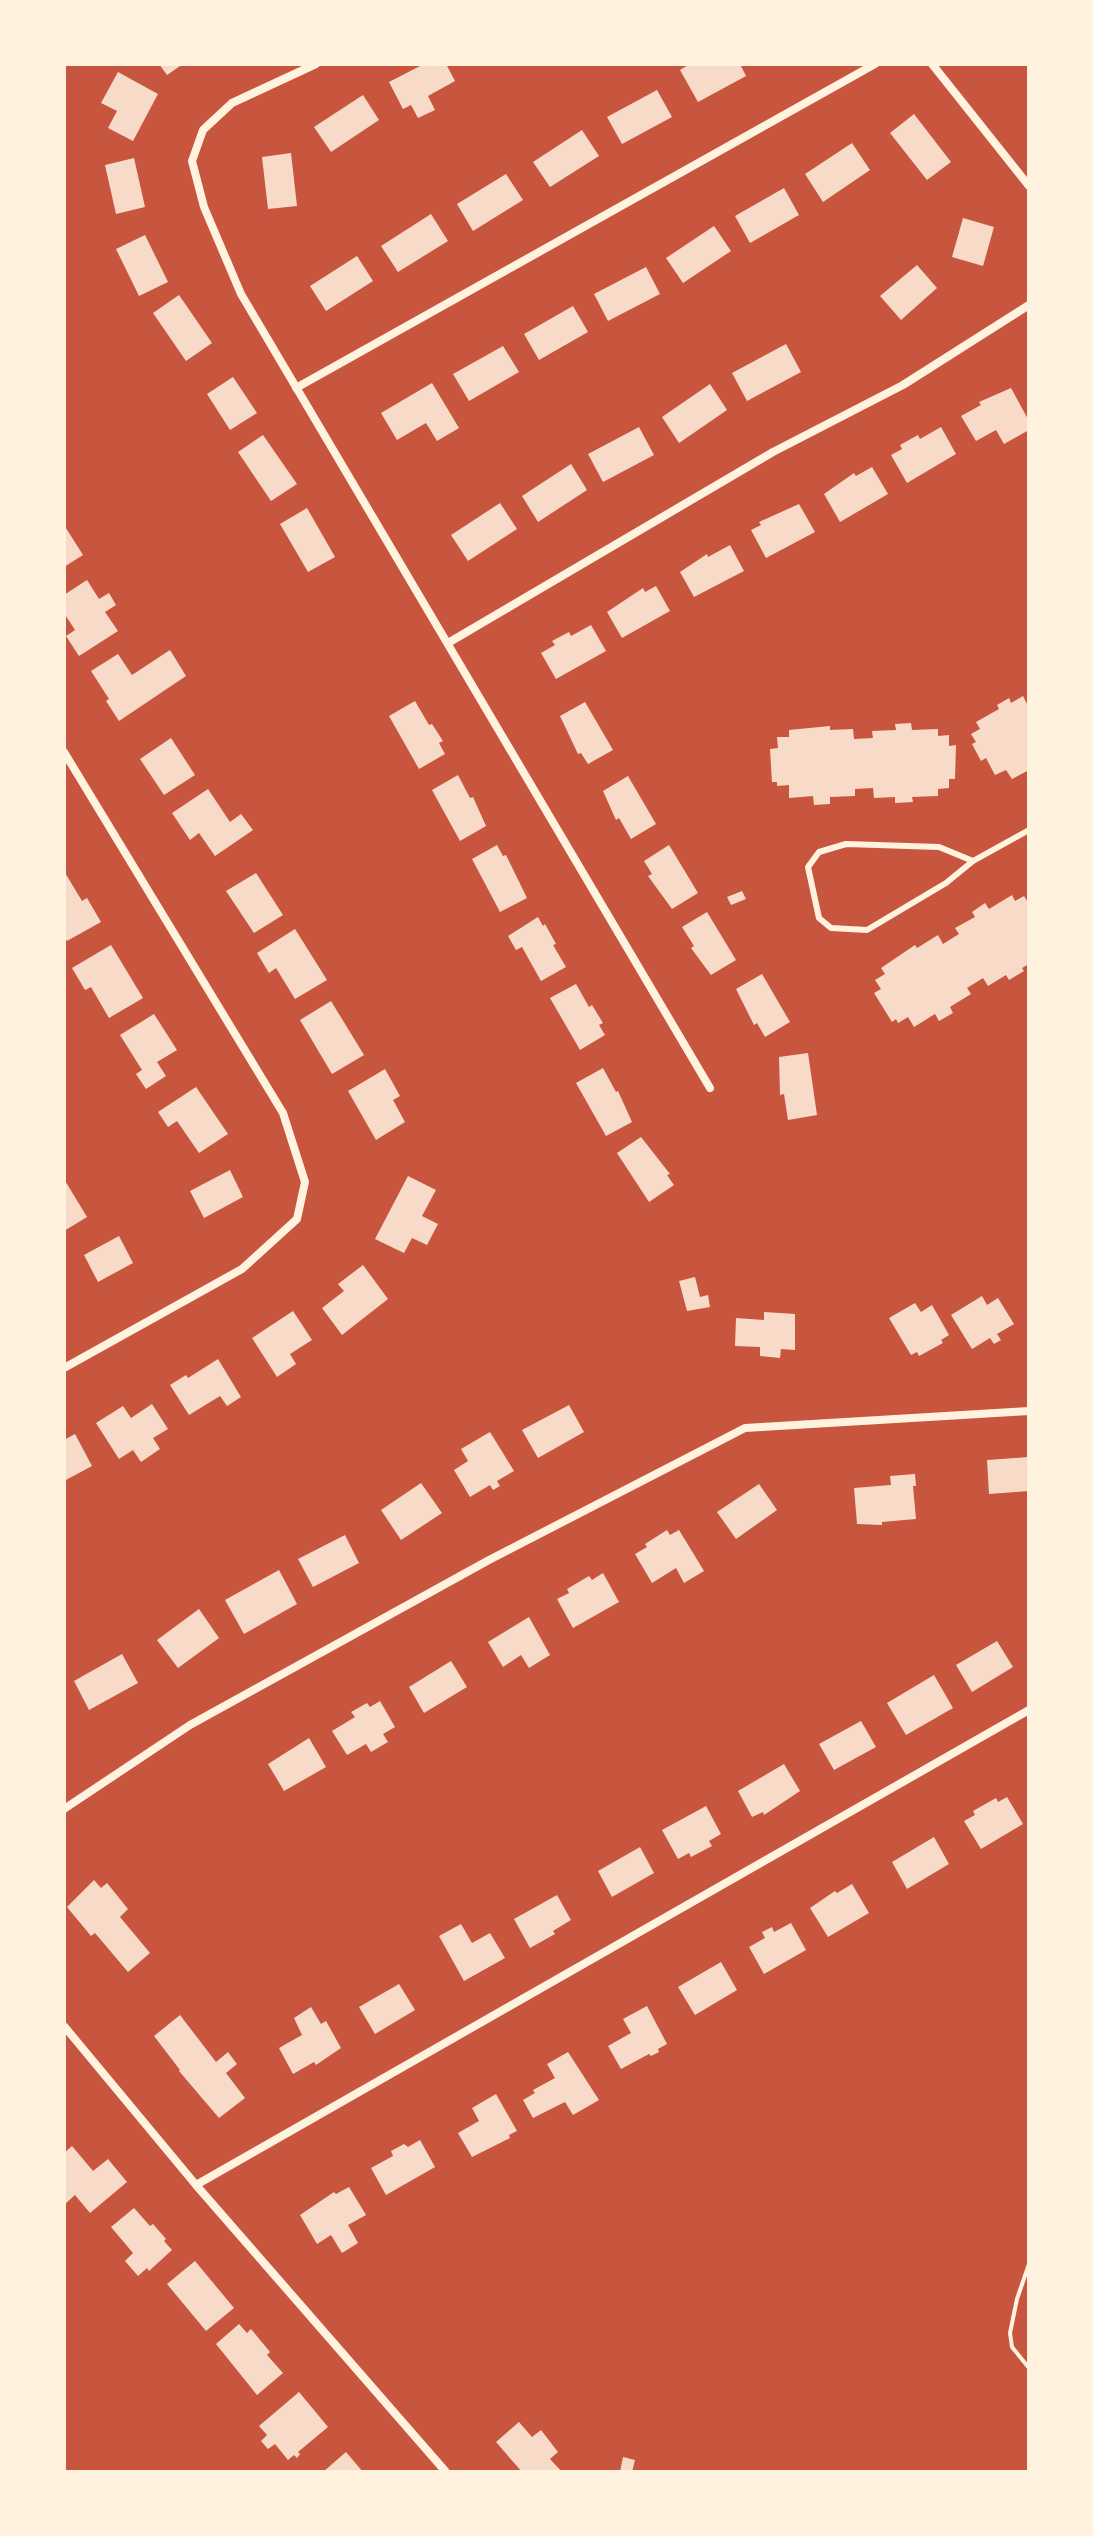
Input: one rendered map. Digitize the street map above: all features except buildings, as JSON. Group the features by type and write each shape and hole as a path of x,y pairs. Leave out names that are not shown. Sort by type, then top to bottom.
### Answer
{"street":[{"path":"316,64 232,103 203,130 192,161 204,207 241,294 710,1088"},
{"path":"296,388 875,64"},
{"path":"932,64 1029,186"},
{"path":"448,643 773,452 903,385 1029,305"},
{"path":"64,752 283,1113 305,1182 297,1219 242,1269 64,1368"},
{"path":"64,1809 204,1718 489,1560 745,1428 1029,1411"},
{"path":"196,2185 1029,1710"},
{"path":"64,2026 196,2185 446,2472"}],"lane":[{"path":"973,861 939,847 846,844 819,852 808,867 819,918 831,928 867,930 946,883 973,861 1029,830"}],"path":[{"path":"1029,2264 1010,2333 1012,2347 1029,2368"}]}
